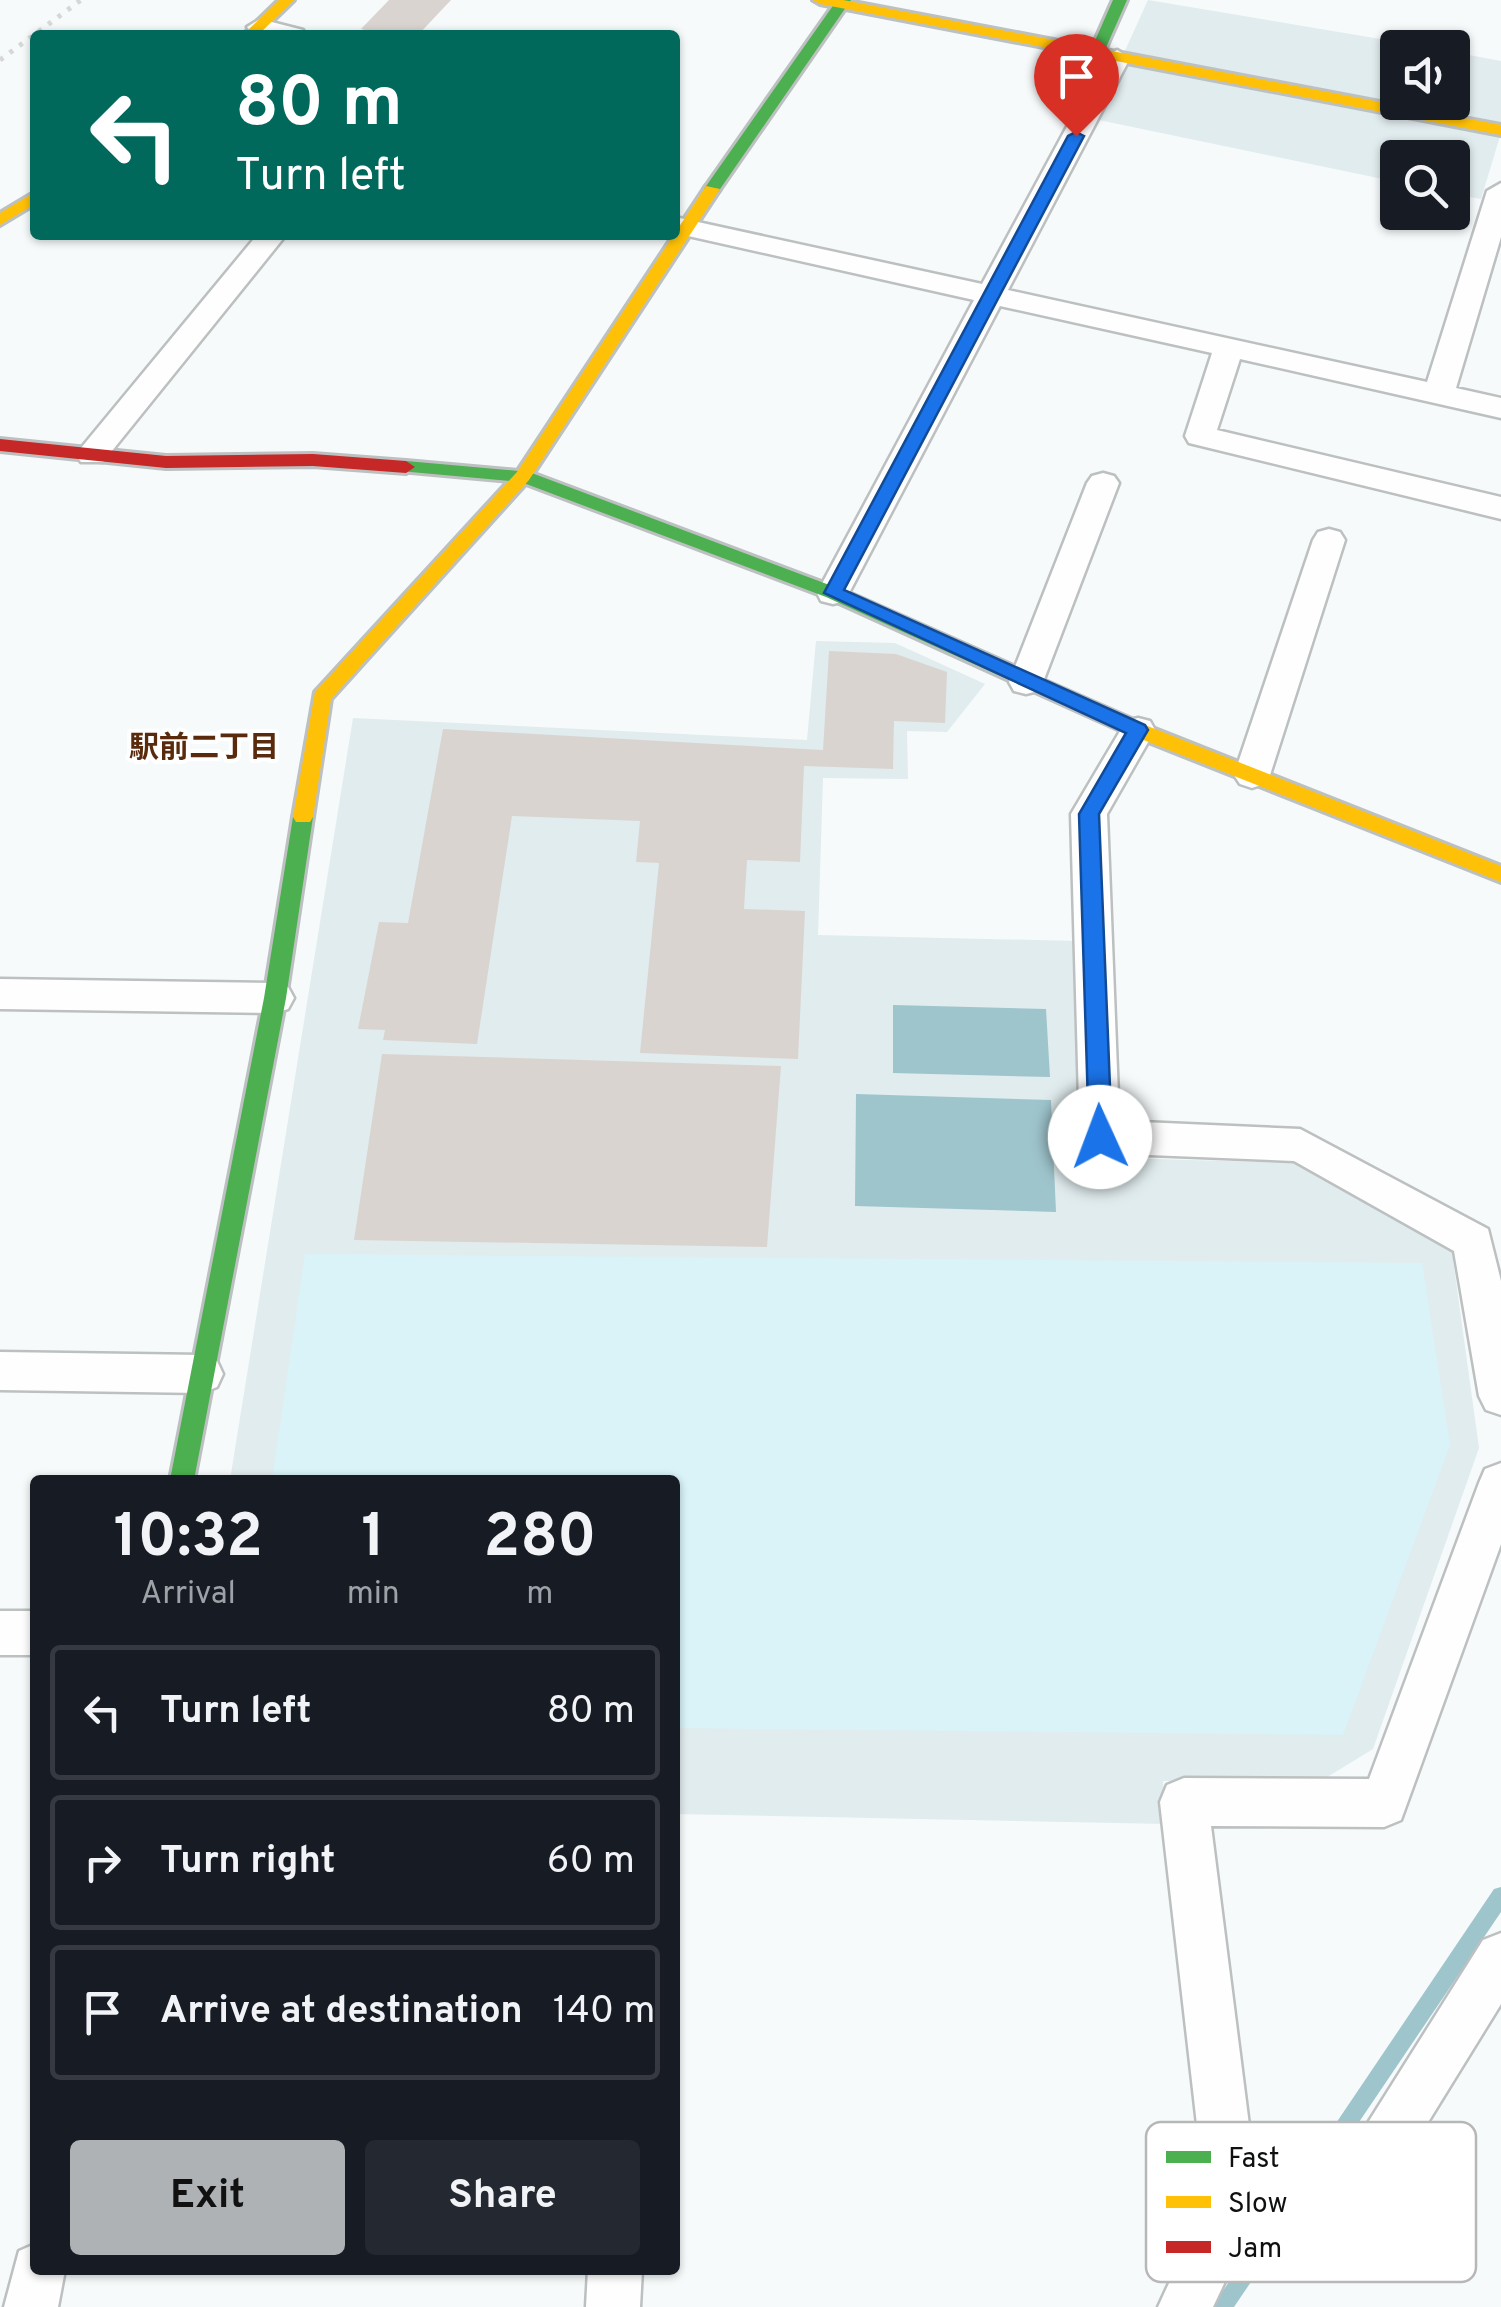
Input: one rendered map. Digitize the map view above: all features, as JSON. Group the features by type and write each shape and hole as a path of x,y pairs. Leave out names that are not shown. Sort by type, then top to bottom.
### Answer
{"street":[{"path":"256,30 286,0"},
{"path":"833,593 993,295 1107,54 1120,0"},
{"path":"1501,130 835,1 680,226 1501,408"},
{"path":"1439,394 1501,191"},
{"path":"0,220 30,200"},
{"path":"92,454 268,240"},
{"path":"183,1475 275,998 322,697 523,476 671,240"},
{"path":"1228,347 1200,436 1501,508"},
{"path":"0,445 166,462 313,460 523,476 833,593 1138,730 1501,874"},
{"path":"1026,682 1103,484"},
{"path":"1252,775 1329,540"},
{"path":"1138,730 1089,814 1100,1137 1300,1145 1473,1242 1501,1396"},
{"path":"0,994 275,998"},
{"path":"0,1371 202,1374"},
{"path":"1223,2122 1184,1802 1384,1802 1501,1483"},
{"path":"0,1632 30,1632"},
{"path":"1398,2122 1501,1958"},
{"path":"31,2307 37,2275"},
{"path":"614,2307 615,2275"},
{"path":"1184,2307 1196,2282"}],"shaded area":[{"path":"1148,0 1380,39 1380,120 1470,120 1470,55 1501,61 1501,133 1481,199 1470,197 1470,140 1380,140 1380,178 1094,119"},
{"path":"816,641 895,643 985,684 947,732 907,731 908,779 823,778 818,935 1077,941 1083,1157 1298,1163 1452,1252 1479,1448 1373,1749 1324,1779 1163,1781 1166,1824 680,1814 680,1475 231,1475 353,718 807,740"},
{"path":"893,1005 1046,1009 1050,1077 893,1073"},
{"path":"856,1094 1051,1100 1056,1212 855,1206"},
{"path":"305,1254 1422,1263 1450,1445 1343,1735 680,1728 680,1475 273,1475"}],"building":[{"path":"389,0 451,0 423,30 361,29"},
{"path":"829,651 896,654 947,672 945,723 894,721 893,769 804,766 800,862 747,860 744,909 805,911 798,1059 640,1053 659,863 636,862 640,821 512,816 477,1044 383,1040 385,1030 358,1029 379,922 408,923 443,729 823,750"},
{"path":"382,1054 781,1066 767,1247 354,1240"}],"waterway":[{"path":"1348,2122 1501,1896"},
{"path":"1222,2307 1239,2282"}],"railway":[{"path":"40,30 81,0"},
{"path":"0,60 30,38"}],"traffic: fast":[{"path":"712,189 844,0"},
{"path":"1097,52 1120,0"},
{"path":"406,467 523,476 833,593 1027,680"},
{"path":"183,1475 275,998 303,817"}],"traffic: slow":[{"path":"255,30 287,0"},
{"path":"820,0 1501,130"},
{"path":"680,238 712,189"},
{"path":"0,220 30,200"},
{"path":"303,817 322,697 523,476 678,240"},
{"path":"1027,680 1138,730 1501,874"}],"traffic: jam":[{"path":"0,445 166,462 313,460 406,467"}],"district":[{"name":"駅前二丁目","path":"204,747"}],"route":[{"path":"1076,136 833,593 1138,730 1089,814 1100,1137"}]}
